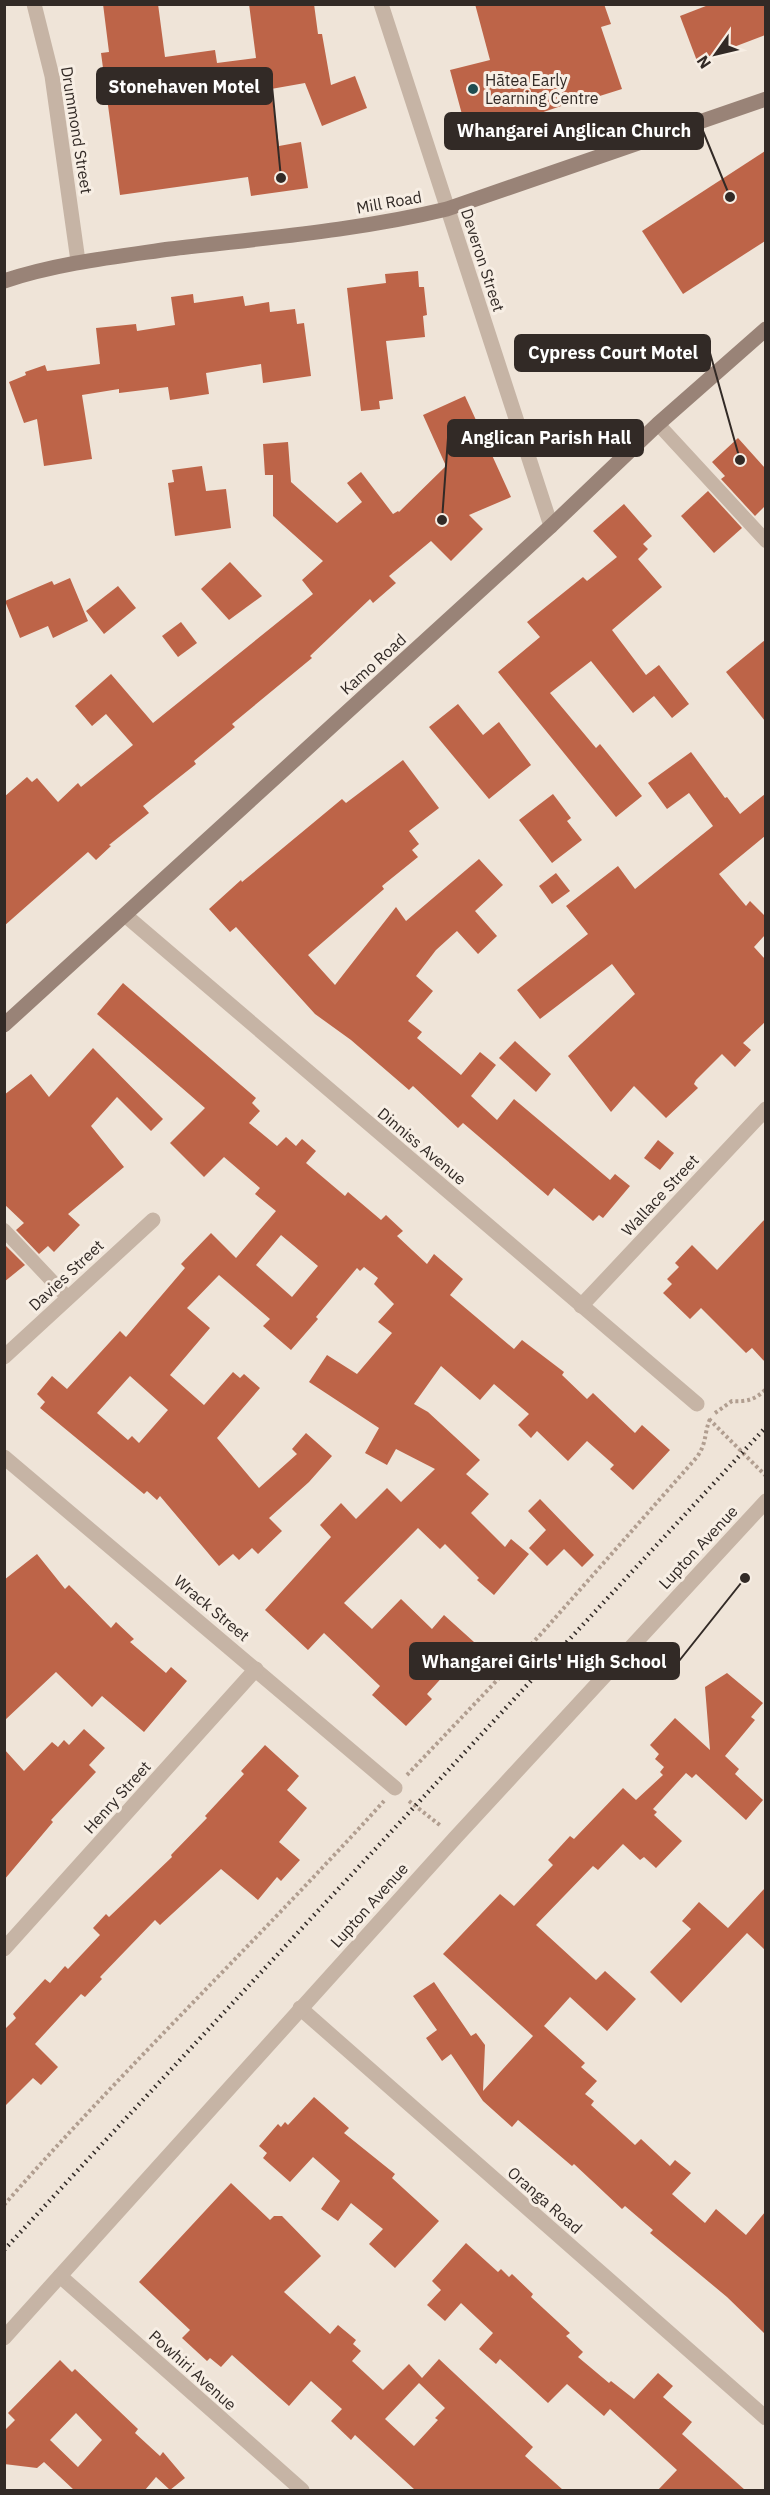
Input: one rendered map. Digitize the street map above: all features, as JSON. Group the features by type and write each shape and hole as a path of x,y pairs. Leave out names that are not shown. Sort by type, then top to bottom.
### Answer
{"main road":[{"name":"Mill Road","path":"4,281 78,261 354,226 447,208 765,99"},
{"name":"Kamo Road","path":"4,1025 550,526 658,424 765,329"}],"street":[{"name":"Drummond Street","path":"34,4 52,76 78,261"},
{"name":"Deveron Street","path":"381,4 550,526"},
{"name":"Dinniss Avenue","path":"125,915 697,1404"},
{"name":"Wallace Street","path":"581,1306 765,1108"},
{"name":"Davies Street","path":"4,1358 153,1220"},
{"name":"Wrack Street","path":"4,1457 395,1788"},
{"name":"Lupton Avenue","path":"4,2338 300,2008 765,1501"},
{"name":"Henry Street","path":"4,1949 256,1670"},
{"name":"Oranga Road","path":"300,2008 765,2418"},
{"name":"Powhiri Avenue","path":"60,2276 302,2490"}],"lane":[{"path":"658,424 765,541"},
{"path":"4,1230 68,1298"}],"path":[{"path":"697,1404 765,1476"},
{"path":"395,1788 455,1838"}],"building":[{"path":"103,4 158,4 165,57 215,50 217,63 256,58 249,4 314,4 318,34 322,34 331,85 355,76 367,108 322,126 305,83 271,89 279,146 301,142 308,188 251,196 248,177 120,195 101,53 109,52"},
{"path":"475,4 604,4 611,24 601,27 622,89 571,105 570,103 502,126 505,135 470,144 450,70 490,60"},
{"path":"711,4 765,4 765,35 697,61 680,16"},
{"path":"765,151 765,241 683,294 642,231"},
{"path":"418,271 419,287 424,287 427,315 423,316 425,337 386,341 393,399 379,401 380,409 361,411 347,288 386,283 385,274"},
{"path":"193,294 194,303 243,296 245,306 269,302 270,312 295,309 297,324 304,323 311,376 263,383 261,364 206,373 209,394 170,400 168,387 119,393 119,389 82,395 92,459 44,466 37,419 24,423 9,382 26,375 25,372 45,365 47,371 100,364 96,328 136,324 137,331 175,325 171,297"},
{"path":"465,396 511,497 469,515 483,529 451,561 431,541 389,576 396,583 373,603 370,599 310,656 312,658 232,724 235,727 194,761 196,764 143,806 149,813 109,845 111,846 96,860 88,852 4,926 4,797 27,777 32,782 37,778 58,802 78,783 81,787 133,745 106,714 92,726 75,706 111,674 153,723 313,594 302,580 323,561 273,516 273,475 265,475 263,444 288,442 291,482 337,523 362,502 347,483 361,472 393,514 399,512 446,466 423,415"},
{"path":"738,438 765,468 765,506 755,516 721,479 725,476 712,462"},
{"path":"202,466 206,491 226,489 231,528 175,536 168,483 174,482 172,470"},
{"path":"708,491 742,528 714,553 681,516"},
{"path":"624,504 652,536 643,544 648,549 638,559 662,587 612,630 646,675 659,665 689,704 672,718 654,696 633,713 591,661 550,693 596,748 600,744 642,796 616,817 498,672 540,637 527,622 583,577 587,581 617,557 593,531"},
{"path":"230,562 262,596 229,620 201,589"},
{"path":"70,578 88,621 53,638 48,626 20,638 5,601 52,581 54,585"},
{"path":"118,586 136,608 104,634 86,611"},
{"path":"181,622 197,643 178,657 162,636"},
{"path":"765,640 765,721 726,672"},
{"path":"458,704 483,735 499,722 531,765 489,799 429,727"},
{"path":"691,752 725,798 727,797 740,814 765,794 765,836 719,874 746,906 750,901 765,916 765,935 754,947 765,959 765,1022 743,1043 751,1050 735,1067 722,1054 696,1080 694,1084 698,1088 666,1118 634,1086 611,1112 568,1056 635,994 612,964 540,1019 517,990 588,934 566,906 618,866 635,889 713,826 689,793 667,809 648,783"},
{"path":"403,760 439,808 409,831 419,844 412,850 418,857 382,886 384,889 308,955 335,985 396,907 406,921 479,859 503,885 475,911 497,936 478,954 457,931 436,950 416,976 433,991 408,1021 422,1032 417,1038 461,1075 480,1052 496,1065 471,1096 497,1120 514,1099 610,1180 615,1174 630,1186 603,1218 599,1215 593,1221 554,1188 548,1196 463,1123 458,1128 413,1086 409,1090 351,1040 315,1014 236,927 230,932 209,909 241,880 242,882 342,799 346,803"},
{"path":"553,794 571,818 567,821 582,840 552,863 519,820"},
{"path":"556,873 570,891 552,904 539,886"},
{"path":"123,983 256,1098 252,1103 260,1111 249,1123 277,1146 286,1137 296,1146 302,1139 316,1151 306,1163 345,1196 348,1192 381,1220 386,1215 403,1231 397,1236 427,1264 434,1254 463,1279 450,1295 514,1349 522,1340 564,1372 562,1375 587,1399 593,1393 635,1433 642,1425 670,1450 633,1490 610,1469 614,1465 587,1441 568,1461 537,1431 531,1438 518,1425 529,1414 494,1384 480,1400 441,1366 414,1404 428,1412 480,1460 466,1474 489,1494 471,1513 505,1547 511,1539 529,1554 494,1595 477,1580 479,1578 445,1544 440,1549 418,1528 344,1603 372,1629 401,1599 432,1629 444,1615 474,1642 427,1694 432,1699 406,1726 372,1695 380,1686 324,1633 308,1650 265,1610 331,1537 320,1525 341,1503 356,1519 387,1488 401,1502 435,1469 396,1449 387,1465 365,1453 379,1428 309,1382 327,1355 357,1374 392,1333 378,1322 394,1304 374,1284 378,1278 364,1267 360,1271 357,1268 291,1350 263,1326 270,1319 219,1275 187,1308 210,1328 170,1375 204,1405 233,1372 240,1378 244,1374 260,1388 217,1438 259,1488 297,1454 292,1449 306,1433 332,1456 309,1482 269,1518 282,1531 258,1554 252,1548 239,1560 233,1554 219,1566 160,1496 157,1500 147,1491 144,1494 40,1408 45,1402 37,1394 52,1376 67,1389 120,1331 126,1337 185,1268 181,1264 211,1233 236,1258 276,1211 255,1194 260,1188 224,1157 204,1177 170,1143 205,1108 97,1014","holes":["281,1235 318,1266 292,1297 256,1265","130,1376 168,1410 139,1443 132,1436 128,1440 97,1413"]},
{"path":"515,1041 551,1074 536,1092 499,1058"},
{"path":"93,1048 163,1119 151,1131 117,1097 91,1126 124,1167 68,1214 80,1225 54,1252 48,1246 39,1254 16,1230 24,1223 4,1204 4,1095 31,1074 49,1097"},
{"path":"658,1140 674,1153 660,1170 644,1158"},
{"path":"765,1219 765,1362 752,1348 746,1353 701,1308 690,1319 663,1293 672,1284 667,1279 679,1267 675,1263 692,1245 717,1270"},
{"path":"4,1244 25,1265 4,1282"},
{"path":"540,1499 594,1555 582,1567 564,1549 547,1566 529,1548 546,1530 528,1511"},
{"path":"37,1554 65,1589 69,1585 111,1628 116,1622 134,1639 130,1642 166,1673 171,1667 187,1681 144,1732 102,1696 92,1707 56,1672 4,1721 4,1580"},
{"path":"727,1673 763,1703 751,1717 755,1720 725,1756 739,1769 735,1774 763,1800 746,1820 696,1774 692,1778 686,1773 653,1809 657,1812 654,1815 682,1841 656,1868 644,1857 640,1860 623,1844 598,1870 593,1866 536,1925 596,1980 605,1971 636,1999 607,2031 570,1997 544,2026 585,2063 581,2067 597,2081 585,2094 594,2101 591,2105 635,2145 641,2139 670,2166 675,2160 691,2173 672,2194 705,2223 716,2209 746,2235 765,2212 765,2334 727,2297 650,2233 653,2230 625,2206 622,2209 574,2164 572,2166 518,2120 512,2127 483,2101 451,2054 442,2061 426,2038 437,2030 413,1996 434,1982 471,2036 476,2033 485,2045 483,2091 533,2036 443,1954 500,1894 514,1906 553,1865 548,1860 570,1836 574,1839 623,1788 636,1800 663,1775 660,1772 664,1767 655,1759 659,1754 650,1745 675,1718 710,1750 705,1687"},
{"path":"84,1729 105,1748 89,1765 96,1772 51,1820 53,1822 4,1880 4,1749 24,1771 52,1742 58,1747 64,1740 69,1745"},
{"path":"265,1745 299,1776 287,1790 307,1808 279,1842 300,1860 281,1881 277,1877 258,1900 221,1869 160,1925 155,1920 100,1977 102,1979 85,1997 81,1994 35,2044 58,2067 41,2085 33,2078 4,2107 4,2030 16,2018 13,2014 45,1979 50,1983 65,1966 68,1969 100,1935 93,1928 106,1914 109,1917 172,1857 171,1855 207,1818 205,1816 244,1774 241,1771"},
{"path":"765,1888 765,1950 747,1933 681,2003 650,1972 691,1929 682,1921 699,1902 728,1928"},
{"path":"314,2097 349,2128 344,2133 395,2174 392,2178 439,2221 395,2268 369,2244 383,2229 351,2203 338,2221 321,2209 340,2181 313,2157 290,2182 263,2158 267,2153 259,2146 278,2124 281,2127 285,2122 288,2125"},
{"path":"231,2183 270,2220 274,2216 282,2216 321,2256 284,2292 330,2334 338,2325 356,2340 353,2344 361,2351 352,2361 383,2390 409,2364 422,2378 439,2359 533,2447 525,2456 563,2490 415,2490 355,2435 351,2440 331,2421 342,2409 311,2381 289,2406 232,2355 221,2367 210,2358 207,2361 182,2338 190,2330 139,2282","holes":["419,2383 445,2408 435,2418 438,2420 414,2446 385,2419"]},
{"path":"466,2243 498,2272 501,2269 509,2277 512,2274 533,2294 531,2297 570,2333 566,2336 583,2352 578,2357 609,2383 611,2381 634,2399 658,2373 673,2386 663,2397 692,2422 682,2434 745,2490 658,2490 677,2470 610,2409 604,2416 567,2384 548,2403 500,2359 496,2364 479,2349 493,2333 461,2303 445,2321 427,2305 441,2290 432,2281"},
{"path":"60,2360 72,2372 75,2369 138,2429 135,2433 160,2456 163,2452 185,2478 170,2490 156,2477 145,2490 74,2490 44,2462 37,2468 4,2464 4,2431 15,2420 8,2413","holes":["76,2413 102,2440 78,2467 50,2440"]}],"railway":[{"path":"4,2250 766,1427"}],"place":[{"name":"Hātea Early Learning Centre","path":"473,89"},
{"name":"Stonehaven Motel","path":"281,178"},
{"name":"Whangarei Anglican Church","path":"730,197"},
{"name":"Cypress Court Motel","path":"740,460"},
{"name":"Anglican Parish Hall","path":"442,520"},
{"name":"Whangarei Girls' High School","path":"745,1578"}]}
